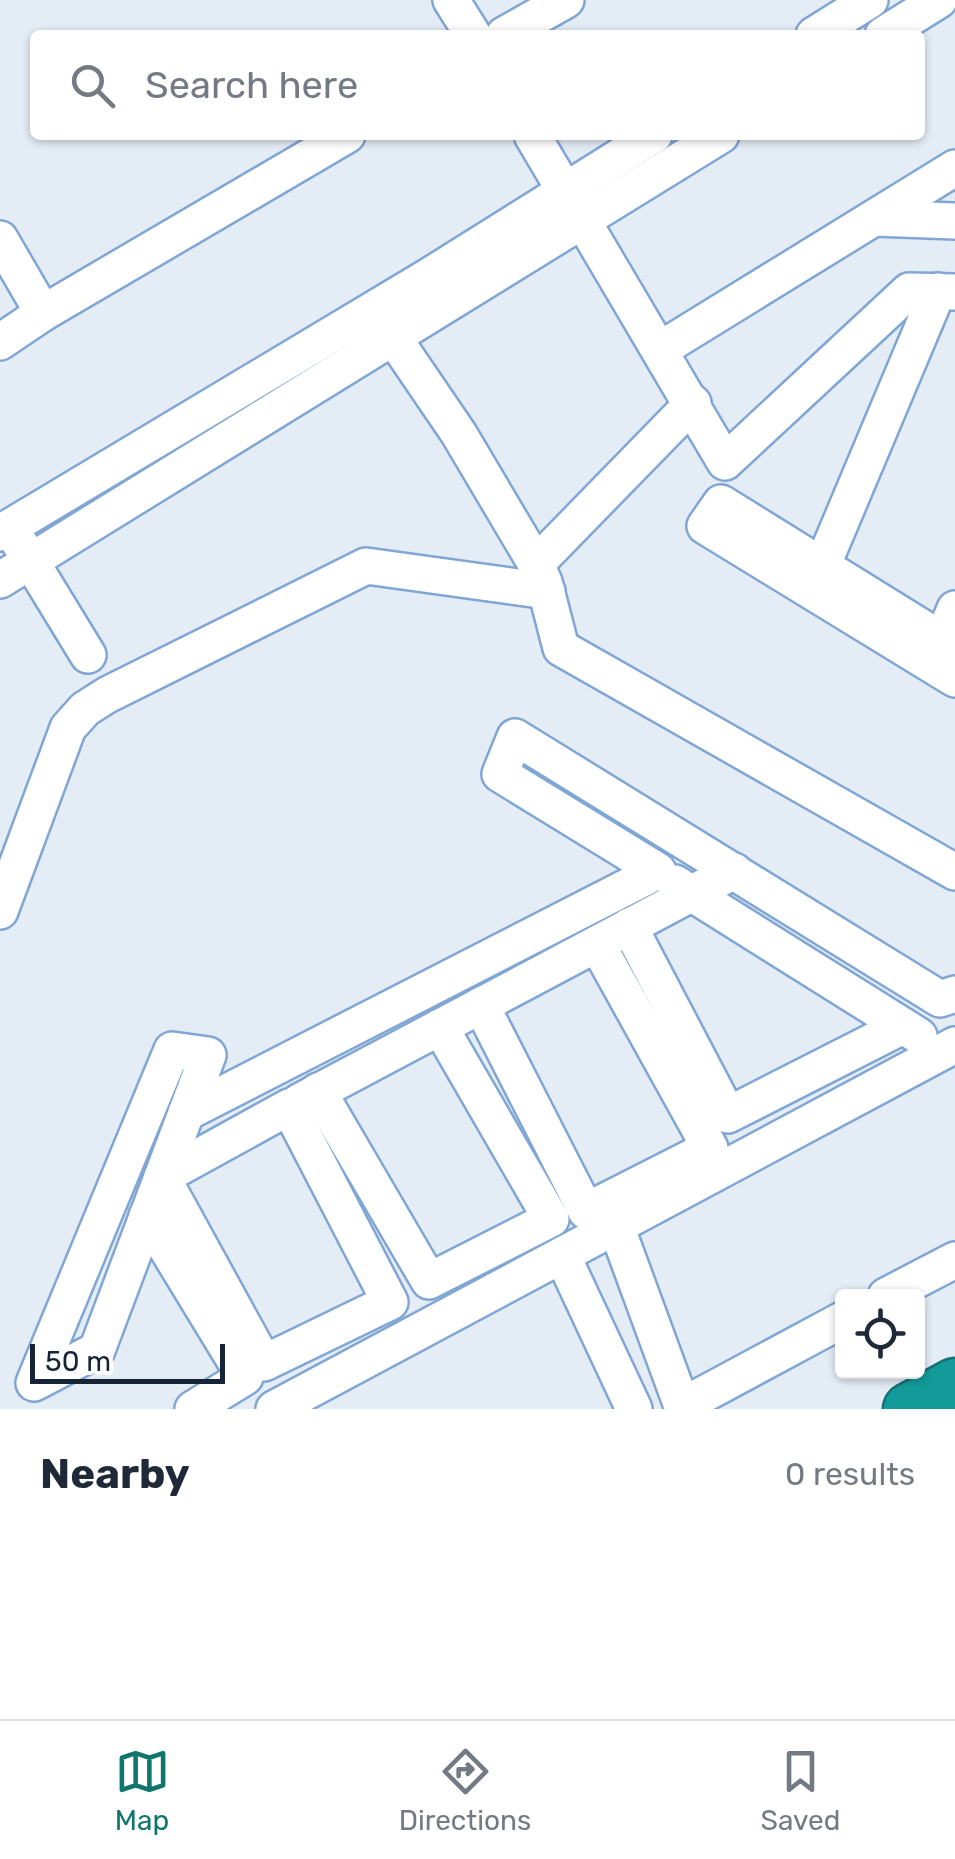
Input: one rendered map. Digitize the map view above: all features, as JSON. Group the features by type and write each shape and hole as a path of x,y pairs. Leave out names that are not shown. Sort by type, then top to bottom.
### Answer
{"highway":[{"path":"908,1409 955,1384"}],"street":[{"path":"451,0 470,30"},
{"path":"513,30 566,0"},
{"path":"822,30 870,0"},
{"path":"891,30 940,0"},
{"path":"0,342 338,140"},
{"path":"535,140 725,462 909,290 946,292 817,580"},
{"path":"0,580 393,337 574,206 648,140"},
{"path":"88,655 3,524 574,206 711,140"},
{"path":"661,349 955,168"},
{"path":"874,218 955,221"},
{"path":"0,239 43,313"},
{"path":"393,337 459,434 542,577 561,648 955,872"},
{"path":"0,911 68,728 84,709 366,566 458,576 542,577 693,403"},
{"path":"714,515 817,580 948,648"},
{"path":"949,1048 904,1026 500,774 515,737 940,998 955,994"},
{"path":"186,1113 658,872"},
{"path":"162,1177 734,872"},
{"path":"630,926 728,1115 904,1026"},
{"path":"480,1006 586,1211 710,1148 597,944"},
{"path":"304,1099 430,1282 551,1219 440,1027"},
{"path":"274,1409 949,1048"},
{"path":"172,1050 208,1055 186,1113 97,1350 34,1383 172,1050"},
{"path":"162,1177 264,1362 390,1302 304,1099"},
{"path":"147,1216 246,1377 193,1409"},
{"path":"616,1226 682,1406 835,1324"},
{"path":"562,1255 634,1409"},
{"path":"899,1289 955,1260"},
{"path":"925,1300 955,1284"},
{"path":"720,1409 835,1348"}]}
